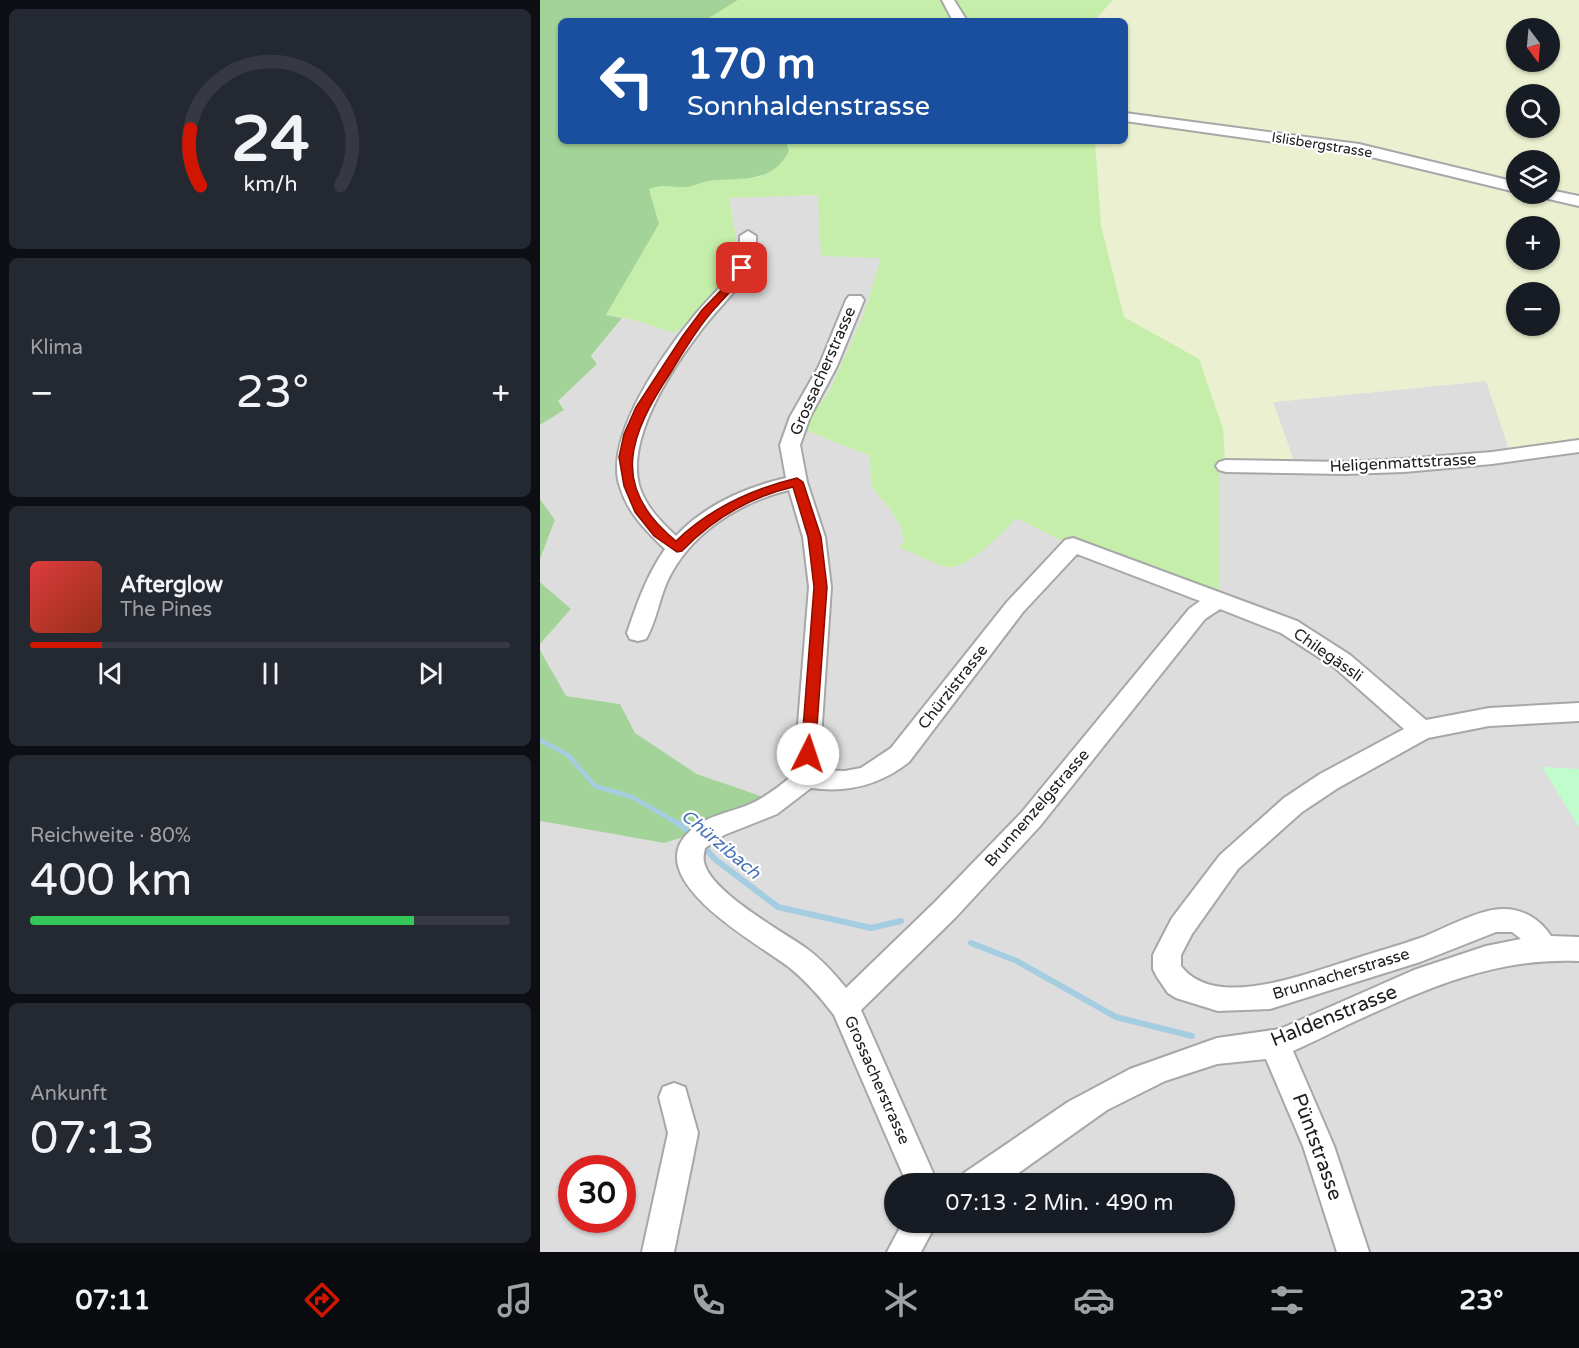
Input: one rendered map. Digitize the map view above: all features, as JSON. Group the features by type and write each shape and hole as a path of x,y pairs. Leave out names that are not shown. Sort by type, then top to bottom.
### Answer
{"street":[{"path":"948,0 958,18"},
{"name":"Islisbergstrasse","path":"1128,117 1359,149 1506,185"},
{"path":"1560,197 1579,201"},
{"path":"677,548 658,533 641,512 630,486 626,457 630,434 642,407 688,337 706,313 734,283 750,249 748,236"},
{"name":"Grossacherstrasse","path":"855,300 828,366 800,417 790,445 797,482 814,537 820,587 806,778 788,795 761,810 720,826 698,841 690,865 718,903 798,958 830,988 845,1007 918,1173"},
{"name":"Heligenmattstrasse","path":"1226,465 1345,468 1513,457 1579,446"},
{"path":"638,633 658,578 677,548 697,528 740,501 769,488 797,482"},
{"name":"Chürzistrasse","path":"806,778 834,783 885,769 900,755 1015,607 1073,545"},
{"name":"Chilegässli","path":"1073,545 1289,627 1333,655 1422,730"},
{"name":"Brunnenzelgstrasse","path":"845,1007 946,909 1031,819 1197,614 1219,599"},
{"path":"1422,730 1489,717 1579,712"},
{"name":"Brunnacherstrasse","path":"1422,730 1293,805 1229,862 1182,926 1167,955 1167,969 1178,984 1186,989 1218,999 1236,999 1270,997 1336,978 1504,919 1526,925 1535,933 1543,948"},
{"name":"Haldenstrasse","path":"993,1173 1076,1113 1116,1090 1220,1050 1274,1044 1385,994 1485,957 1543,948 1579,949"},
{"name":"Püntstrasse","path":"1274,1044 1292,1077 1332,1186 1353,1252"},
{"path":"658,1252 683,1133 674,1096"},
{"path":"903,1252 914,1233"}],"shaded area":[{"path":"818,195 882,257 862,319 829,391 803,429 870,456 871,486 901,527 904,541 946,567 971,559 1017,518 1087,554 1219,461 1295,464 1273,402 1486,381 1579,442 1579,1252 540,1252 540,821 664,843 765,798 697,774 634,733 620,704 565,696 540,650 540,644 571,609 540,582 540,559 555,520 540,499 540,425 564,410 558,401 597,364 591,357 622,318 687,324 715,291 739,254 729,198"}],"green space":[{"path":"540,0 738,0 709,18 558,18 558,144 787,144 789,151 774,169 754,177 708,181 688,187 664,186 649,189 659,224 606,315 622,318 591,356 597,364 558,401 564,410 540,425"},
{"path":"738,0 1113,0 1097,18 709,18"},
{"path":"1113,0 1579,0 1579,442 1510,452 1486,381 1273,402 1295,464 1225,460 1223,429 1199,359 1124,317 1101,225 1095,144 1128,144 1128,18 1097,18"},
{"path":"787,144 1095,144 1101,225 1124,317 1199,359 1223,429 1225,460 1219,461 1219,593 1087,554 1017,518 975,556 956,566 948,567 931,562 899,547 904,541 901,527 871,486 870,456 803,429 829,391 862,319 881,258 821,256 818,195 729,198 739,254 703,307 674,333 634,320 606,315 659,224 649,189 664,184 686,187 705,181 760,177 789,151"},
{"path":"540,499 555,520 540,559"},
{"path":"540,582 571,609 540,644"},
{"path":"540,650 566,696 620,704 635,733 697,774 766,798 733,821 664,843 540,821"},
{"path":"1542,767 1579,769 1579,827"}],"waterway":[{"name":"Chürzibach","path":"540,740 568,755 595,786 632,797 678,823"},
{"name":"Chürzibach","path":"678,823 693,834"},
{"name":"Chürzibach","path":"702,845 716,860 778,907 871,928 901,921"},
{"name":"Chürzibach","path":"971,943 1017,961 1116,1017 1192,1036"}],"route":[{"path":"742,268 734,283 706,313 688,337 642,407 630,434 626,457 630,486 641,512 658,533 677,548 697,528 740,501 769,488 797,482 814,537 820,587 808,754"}]}
